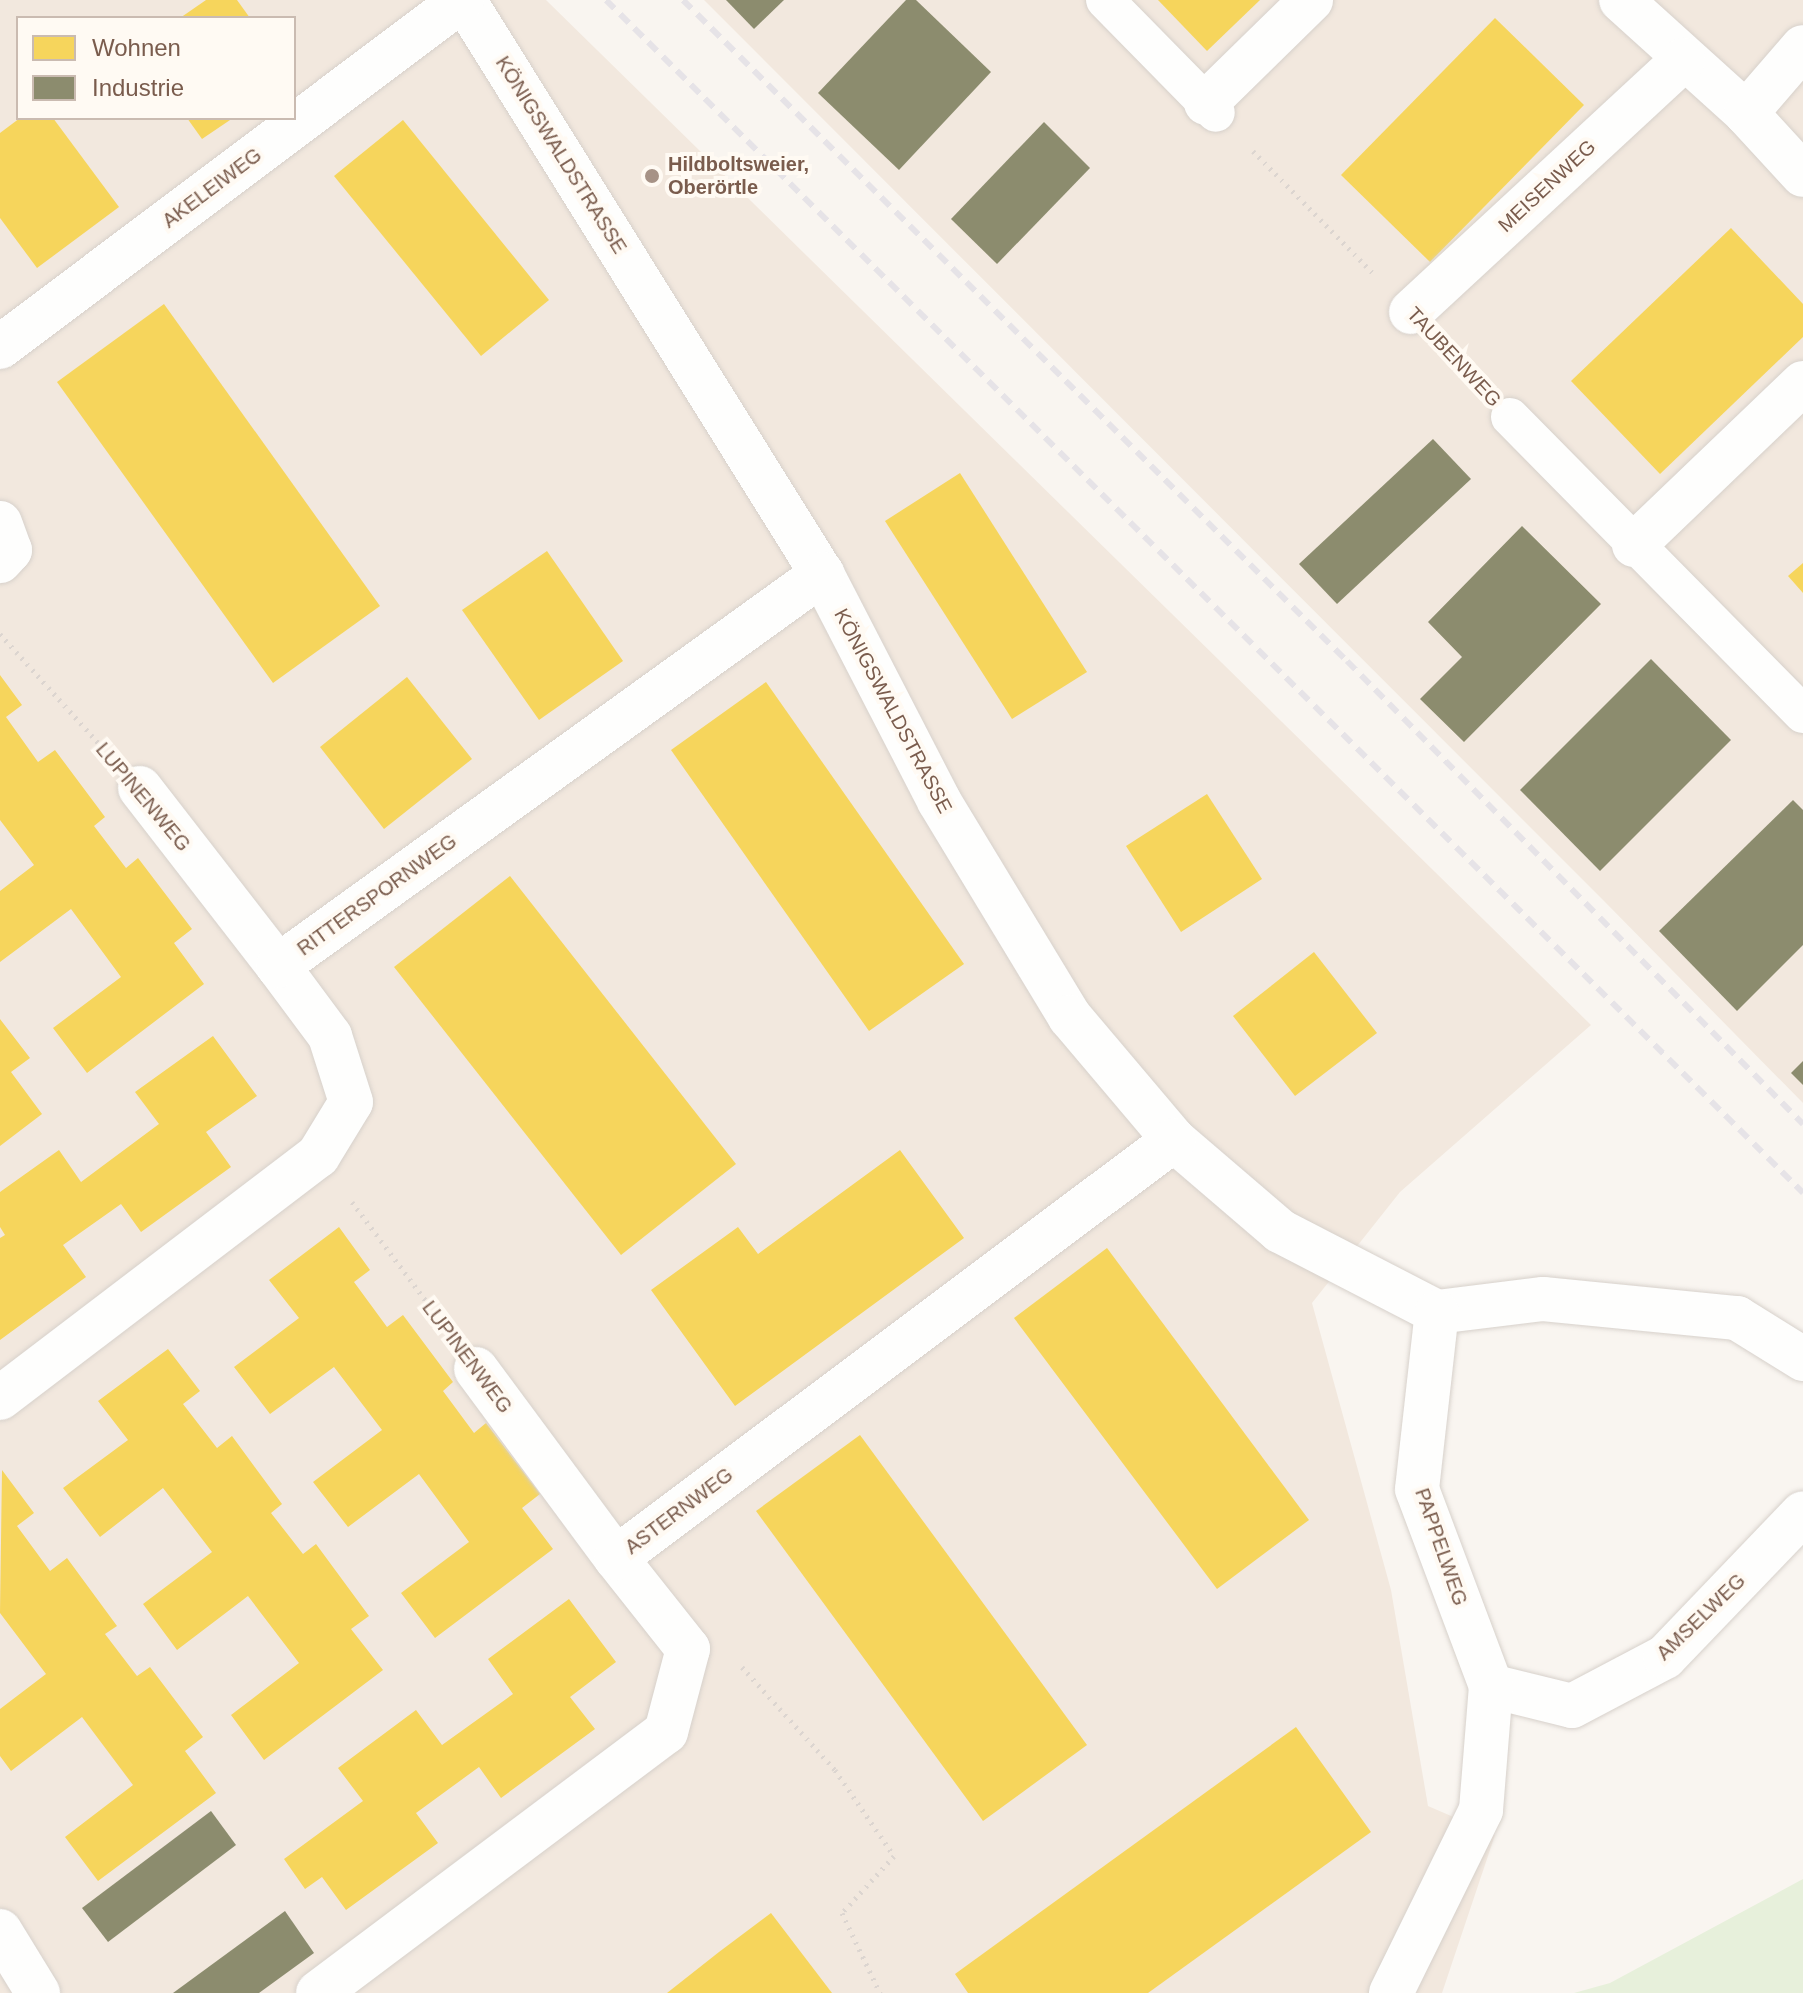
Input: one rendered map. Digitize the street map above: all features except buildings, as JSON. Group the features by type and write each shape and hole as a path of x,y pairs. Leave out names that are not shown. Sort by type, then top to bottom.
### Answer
{"street":[{"name":"AKELEIWEG","path":"0,347 463,0"},
{"name":"KÖNIGSWALDSTRASSE","path":"463,0 822,574 939,801 1070,1017 1174,1140 1280,1231 1437,1312"},
{"path":"1211,108 1311,0"},
{"path":"1621,0 1683,60 1746,113 1803,175"},
{"path":"1746,113 1803,47"},
{"name":"MEISENWEG","path":"1411,312 1683,60"},
{"path":"1634,545 1803,383"},
{"path":"0,523 10,550 0,561"},
{"name":"RITTERSPORNWEG","path":"0,1398 318,1156 351,1102 330,1036 278,966 822,574"},
{"name":"LUPINENWEG","path":"140,788 278,966"},
{"name":"ASTERNWEG","path":"688,1649 616,1558 1174,1140"},
{"path":"1437,1312 1543,1299 1737,1318 1803,1359"},
{"name":"PAPPELWEG","path":"1391,1993 1481,1810 1491,1686 1417,1489 1437,1312"},
{"name":"LUPINENWEG","path":"476,1369 616,1558"},
{"name":"AMSELWEG","path":"1491,1686 1572,1706 1665,1657 1803,1513"},
{"path":"318,1993 666,1732 688,1649"},
{"path":"0,1931 38,1993"}],"lane":[{"path":"1105,0 1211,108"},
{"name":"TAUBENWEG","path":"1510,417 1803,714"}],"path":[{"name":"TAUBENWEG","path":"1211,108 1510,417"},
{"name":"LUPINENWEG","path":"0,634 140,788"},
{"name":"LUPINENWEG","path":"318,1156 476,1369"},
{"path":"688,1649 747,1669 835,1770 894,1856 842,1913 880,1993"}],"shaded area":[{"path":"0,0 546,0 1591,1025 1400,1192 1312,1303 1391,1590 1428,1806 1495,1835 1442,1993 0,1993"},
{"path":"704,0 1803,0 1803,1103 1605,902"}],"green space":[{"path":"1803,1879 1803,1993 1574,1993 1610,1983"}],"railway":[{"path":"606,0 1803,1193"},
{"path":"683,0 1347,661 1803,1124"}],"place":[{"name":"Hildboltsweier, Oberörtle","path":"652,176"}]}
